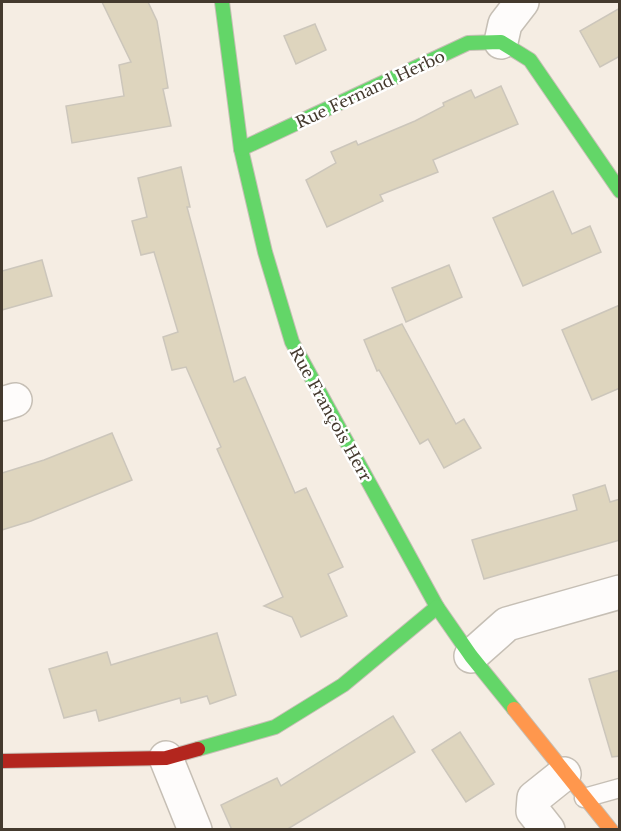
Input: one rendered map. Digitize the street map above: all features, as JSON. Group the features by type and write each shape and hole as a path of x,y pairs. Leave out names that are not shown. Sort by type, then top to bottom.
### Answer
{"street":[{"name":"Rue François Herr","path":"222,2 241,149 265,252 292,342 437,607 471,656 611,830"},
{"path":"522,2 505,24 501,42 530,60 620,191"},
{"name":"Rue Fernand Herbo","path":"241,149 468,43 501,42"},
{"path":"471,656 507,624 620,592"},
{"path":"2,761 166,758 274,727 344,685 437,607"},
{"path":"166,758 195,830"},
{"path":"548,830 533,811 534,798 574,786"}],"lane":[{"path":"574,786 620,788"}],"building":[{"path":"102,2 148,2 157,21 168,88 163,89 171,126 72,143 66,106 124,96 119,65 131,62"},
{"path":"620,8 620,56 600,67 580,31"},
{"path":"315,24 326,50 296,64 284,36"},
{"path":"501,86 518,124 433,160 438,172 380,195 383,201 327,227 306,180 336,163 331,152 356,141 358,145 415,121 444,106 443,103 471,90 475,98"},
{"path":"181,167 190,207 187,207 234,382 245,377 295,493 306,488 343,567 328,574 347,616 301,637 292,617 264,606 283,597 217,449 221,447 186,367 172,370 163,337 178,332 154,252 141,255 132,221 147,217 138,178"},
{"path":"553,191 572,234 590,226 601,252 523,286 493,218"},
{"path":"42,260 52,296 2,310 2,271"},
{"path":"449,265 462,297 406,322 392,288"},
{"path":"620,305 620,388 592,400 562,330"},
{"path":"402,324 456,424 464,419 481,448 444,468 428,439 420,444 379,370 377,371 364,340"},
{"path":"112,433 132,480 31,521 2,530 2,473 44,460"},
{"path":"605,485 610,502 620,499 620,540 484,579 472,540 577,510 573,495"},
{"path":"217,633 236,695 210,704 207,696 181,703 180,698 99,721 96,710 64,718 49,669 107,652 111,665"},
{"path":"620,670 620,756 612,757 589,679"},
{"path":"393,716 415,752 286,830 232,830 221,805 277,778 281,786"},
{"path":"460,732 494,784 466,802 432,750"}],"traffic: fast":[{"path":"222,2 241,149 265,252 292,342 437,607 471,656 514,709"},
{"path":"241,149 468,43 501,42 530,60 620,191"},
{"path":"198,749 275,727 343,685 437,607"}],"traffic: slow":[{"path":"514,709 611,830"}],"traffic: jam":[{"path":"2,761 166,758 198,749"}]}
